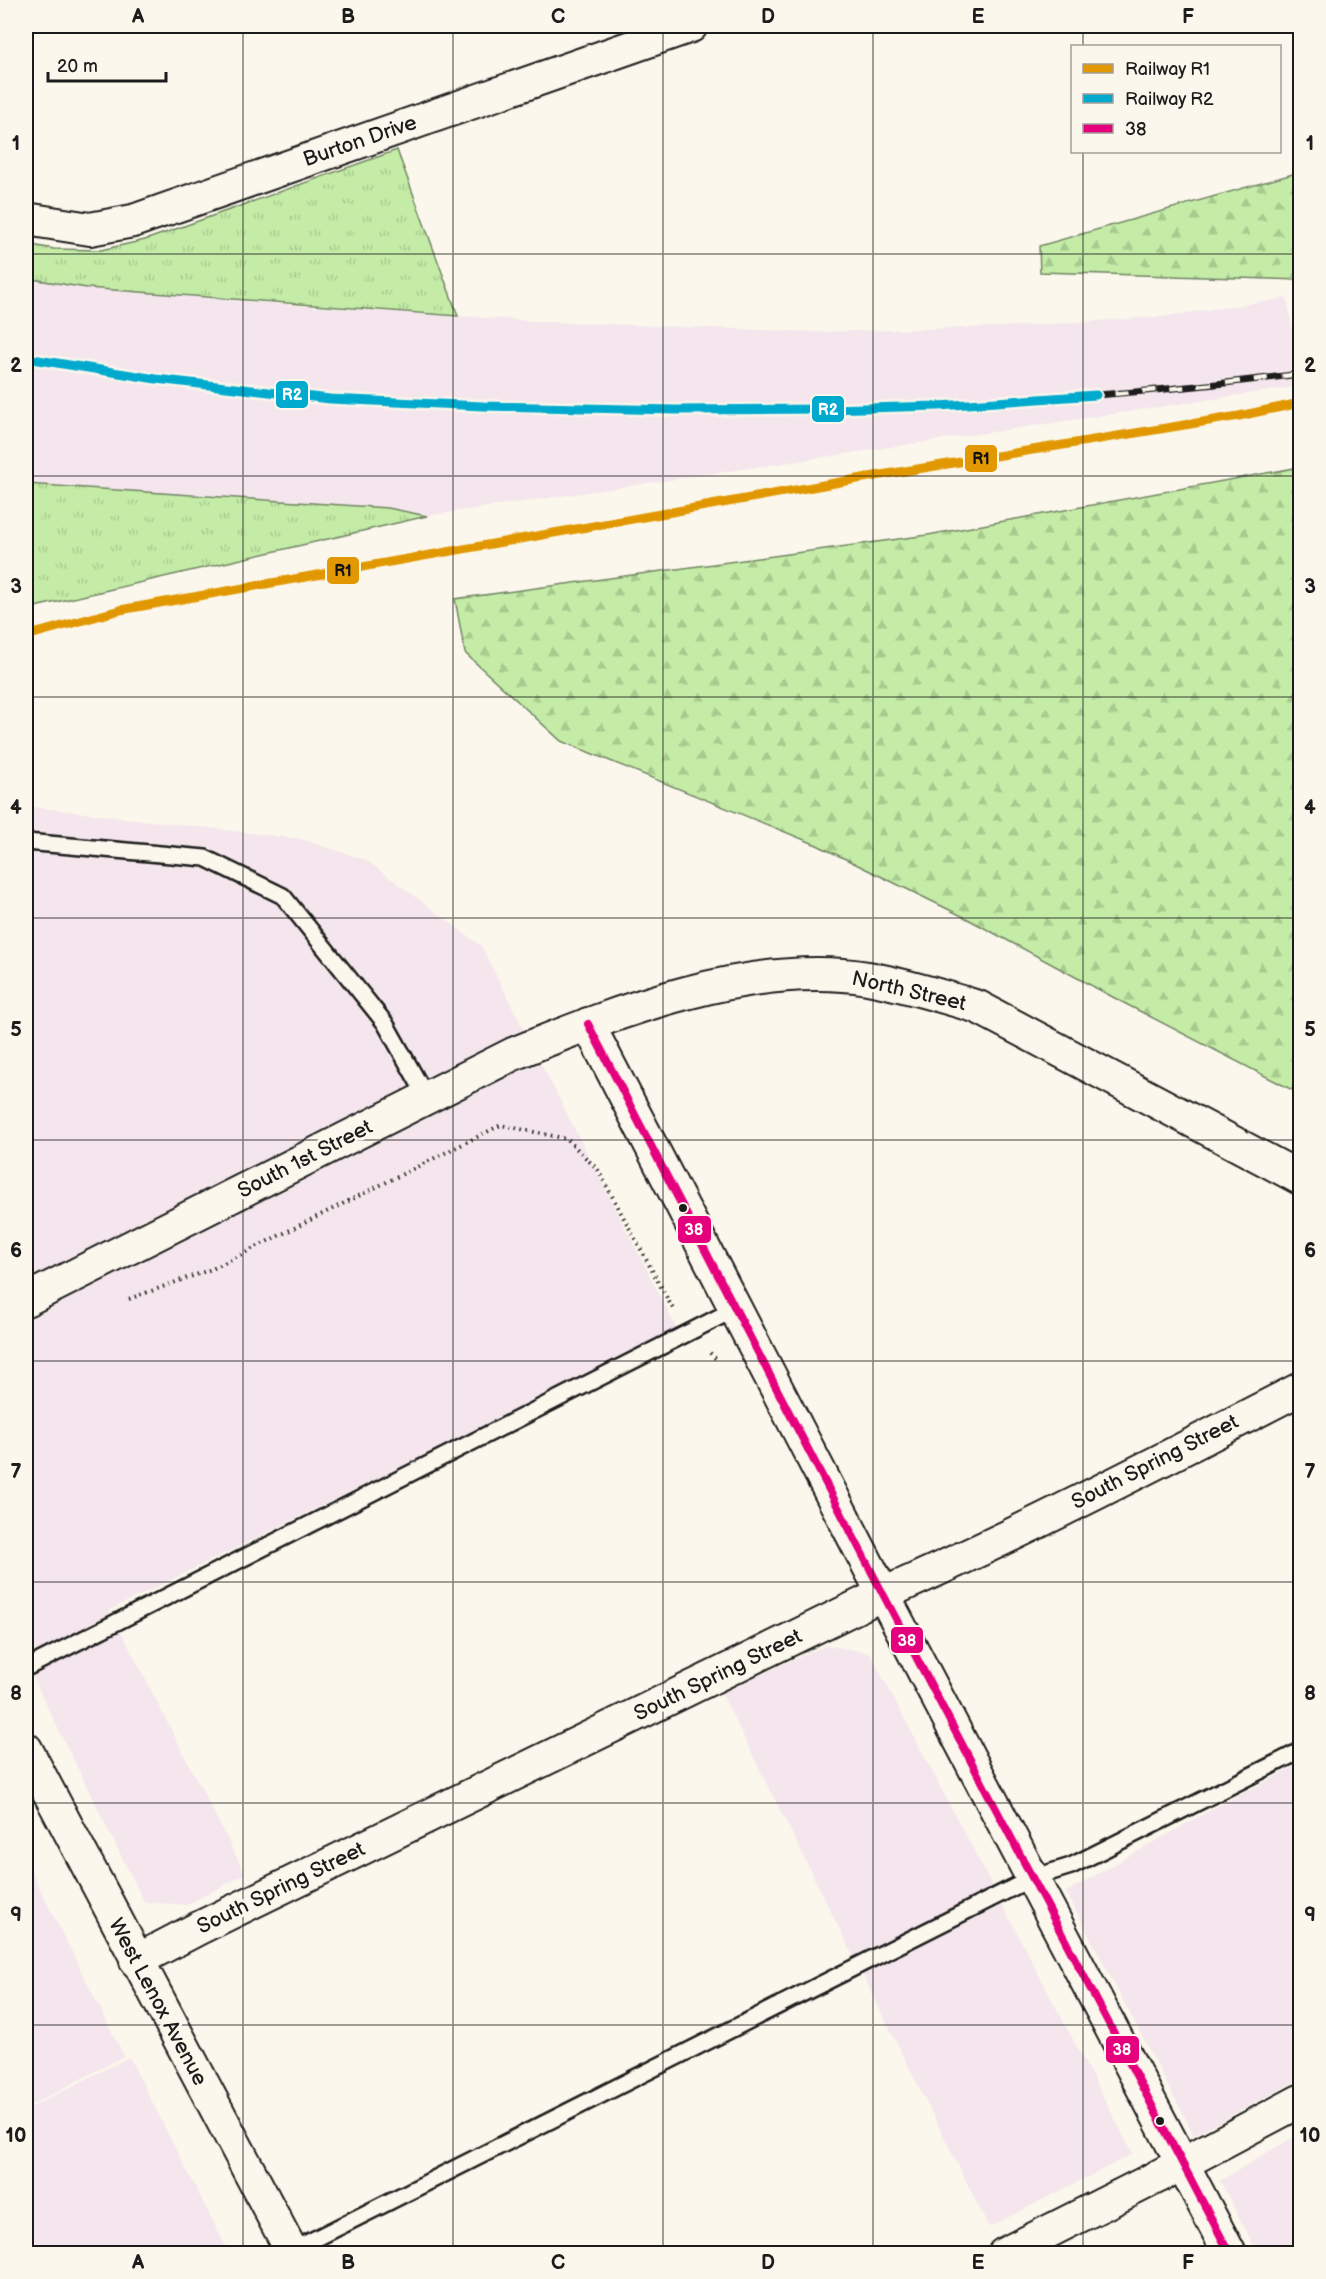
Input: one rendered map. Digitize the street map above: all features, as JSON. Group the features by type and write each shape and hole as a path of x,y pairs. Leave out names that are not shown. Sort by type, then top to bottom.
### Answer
{"street":[{"name":"Burton Drive","path":"26,219 90,229 134,221 691,26"},
{"name":"North Street","path":"588,1024 663,999 762,978 828,975 867,978 910,987 978,1007 1300,1178"},
{"name":"South 1st Street","path":"26,1299 513,1054 588,1024"},
{"path":"588,1024 883,1594 1230,2253"},
{"name":"South Spring Street","path":"136,1961 199,1928 1133,1474 1300,1389"},
{"name":"West Lenox Avenue","path":"26,1749 136,1961 292,2252"},
{"path":"1004,2253 1300,2101"}],"lane":[{"path":"26,842 205,858 283,896 385,1023 427,1098"},
{"path":"26,1668 735,1309"},
{"path":"292,2252 1032,1878 1071,1866 1300,1751"}],"path":[{"path":"129,1299 212,1269 501,1125 567,1139 598,1170 686,1334 717,1360"}],"shaded area":[{"path":"26,278 87,288 305,306 549,322 817,332 1000,327 1160,317 1287,298 1300,386 427,516 388,508 26,484"},
{"path":"26,806 301,839 366,860 481,946 678,1331 110,1610 245,1874 187,1905 144,1902 26,1664"},
{"path":"826,1645 870,1653 1133,2154 989,2227 721,1692"},
{"path":"1300,1764 1300,2079 1194,2135 1066,1892 1223,1803"},
{"path":"26,1861 124,2056 26,2108"},
{"path":"129,2057 229,2253 26,2253 26,2110"},
{"path":"1300,2133 1300,2253 1258,2253 1220,2181"}],"green space":[{"path":"397,150 458,316 87,288 26,278 26,244 54,249 101,250 145,240"},
{"path":"1300,172 1300,280 1040,272 1039,246"},
{"path":"1300,467 1300,1094 964,917 817,845 561,741 465,653 455,599 928,535"},
{"path":"26,484 388,508 427,516 26,609"}],"railway":[{"path":"26,358 216,387 293,396 392,403 667,410 848,408 1029,400 1210,385 1300,374"}],"rail line":[{"name":"R2","path":"26,358 156,379 330,399 483,406 676,410 828,409 939,406 1096,395"},
{"name":"R1","path":"26,636 120,610 863,478 1239,416 1300,403"}],"transit line":[{"name":"38","path":"588,1024 883,1594 1230,2254"}]}
